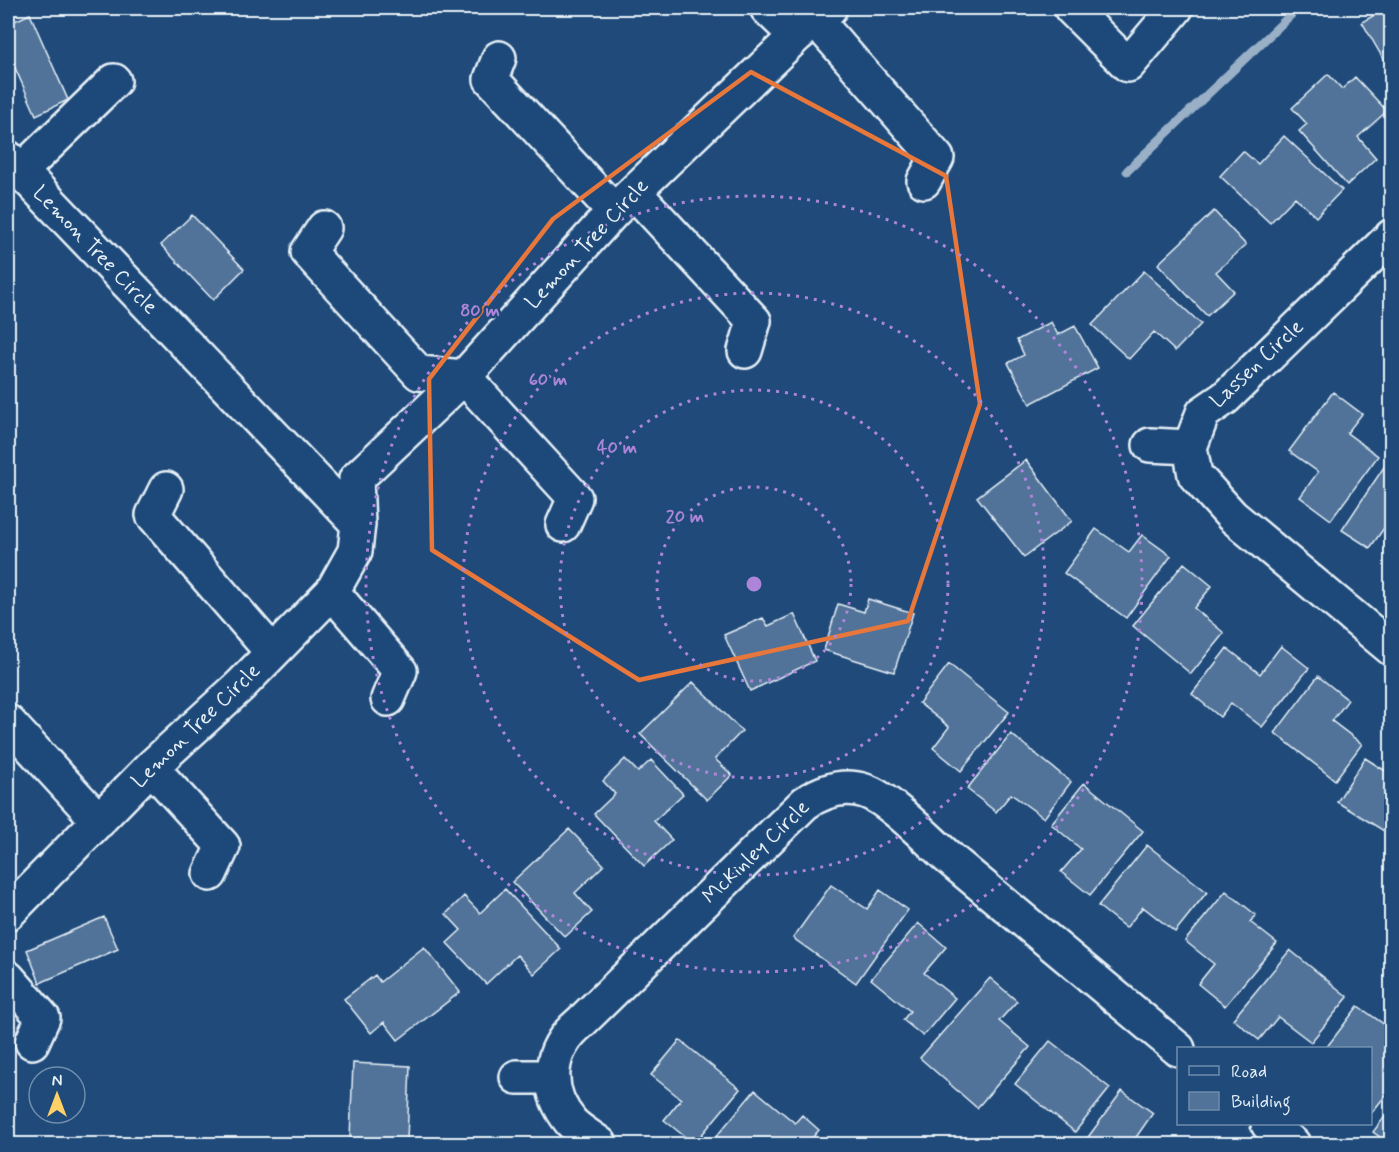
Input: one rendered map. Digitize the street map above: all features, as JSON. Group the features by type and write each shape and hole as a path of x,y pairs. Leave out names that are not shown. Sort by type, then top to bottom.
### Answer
{"street":[{"path":"767,8 814,21 937,158 924,181"},
{"path":"1071,8 1128,65 1176,8"},
{"name":"Lemon Tree Circle","path":"8,913 151,767 240,686 332,592 356,551 358,524 356,479 464,377 624,201 814,21"},
{"path":"499,58 491,79 754,321 745,351"},
{"path":"14,165 114,81"},
{"name":"Lemon Tree Circle","path":"14,165 358,524"},
{"path":"324,228 308,252 419,373 464,377 575,498 563,525"},
{"name":"Lassen Circle","path":"1190,447 1203,413 1225,398 1392,236"},
{"path":"1150,445 1190,447 1195,475 1232,516 1392,649"},
{"path":"166,489 153,515 272,652"},
{"path":"332,592 400,671 388,699"},
{"path":"8,722 99,820"},
{"path":"151,767 223,846 210,874"},
{"name":"McKinley Circle","path":"600,1144 572,1124 554,1092 553,1077 560,1045 568,1033 581,1023 805,803 816,795 834,789 843,776 886,803 1177,1047"},
{"path":"8,978 43,1018 32,1042"},
{"path":"517,1077 553,1077"},
{"path":"1269,1125 1293,1144"}],"highlighted area":[{"path":"751,72 946,176 980,404 908,621 639,680 432,550 429,379 553,219"}],"building":[{"path":"1387,8 1392,8 1392,74 1362,22"},
{"path":"30,14 68,100 36,115 8,52 8,24"},
{"path":"1328,74 1342,89 1355,77 1387,111 1358,137 1376,158 1347,185 1299,131 1307,124 1292,108"},
{"path":"1284,136 1342,190 1316,217 1295,197 1270,223 1220,176 1243,151 1258,164"},
{"path":"1214,211 1246,245 1216,272 1234,291 1207,316 1158,264"},
{"path":"192,215 244,269 213,300 161,245"},
{"path":"1144,271 1201,324 1175,351 1154,332 1129,359 1092,325"},
{"path":"1051,322 1058,335 1075,326 1098,368 1030,404 1008,363 1024,355 1017,340"},
{"path":"1333,392 1362,414 1347,433 1378,456 1331,520 1300,497 1318,472 1289,451"},
{"path":"1390,458 1392,459 1392,533 1384,528 1370,548 1342,530"},
{"path":"1026,460 1072,521 1024,557 977,497"},
{"path":"1096,529 1129,552 1142,535 1171,556 1126,618 1064,573"},
{"path":"1184,563 1212,586 1194,608 1224,633 1191,674 1133,626"},
{"path":"868,599 913,613 894,672 824,650 838,604 864,612"},
{"path":"794,614 815,661 750,691 724,635 763,618 768,626"},
{"path":"1281,646 1309,668 1262,727 1231,703 1220,717 1192,694 1227,648 1260,674"},
{"path":"949,664 1009,712 961,771 933,748 949,727 919,703"},
{"path":"1318,676 1348,700 1332,721 1362,744 1335,780 1275,733"},
{"path":"693,682 742,731 715,759 732,775 707,800 640,734"},
{"path":"1011,734 1071,782 1044,818 1011,794 996,812 967,789"},
{"path":"1365,758 1392,775 1392,836 1337,802"},
{"path":"625,759 638,772 651,760 683,794 654,821 672,840 644,866 594,814 615,794 603,781"},
{"path":"1084,783 1143,831 1090,895 1061,872 1081,849 1051,824"},
{"path":"569,829 604,865 575,893 592,912 565,937 512,882"},
{"path":"1147,845 1207,892 1175,932 1143,907 1126,928 1098,906"},
{"path":"831,885 867,909 880,890 908,910 856,983 793,938"},
{"path":"505,889 561,949 534,974 517,955 486,984 447,943 461,930 446,914 464,896 480,913"},
{"path":"1226,891 1256,915 1250,922 1277,943 1225,1006 1198,984 1214,964 1185,941"},
{"path":"104,917 118,949 40,983 27,950"},
{"path":"918,923 946,947 924,973 955,998 923,1036 903,1020 910,1011 871,979"},
{"path":"424,947 460,992 398,1040 384,1022 371,1033 344,999 375,975 380,982"},
{"path":"1290,950 1348,997 1311,1042 1278,1017 1259,1040 1233,1019"},
{"path":"990,978 1017,1001 999,1021 1030,1047 977,1108 920,1058"},
{"path":"1358,1006 1392,1030 1392,1087 1372,1112 1372,1047 1327,1047"},
{"path":"680,1040 740,1089 694,1144 664,1120 681,1099 651,1075"},
{"path":"1050,1041 1110,1088 1075,1132 1015,1084"},
{"path":"353,1063 410,1066 407,1140 350,1138"},
{"path":"755,1090 795,1123 802,1115 819,1130 807,1144 710,1144"},
{"path":"1122,1091 1153,1113 1132,1143 1134,1144 1083,1144"},
{"path":"1392,1107 1392,1144 1390,1144 1373,1132"}],"waterway":[{"path":"1127,171 1298,8"}]}
